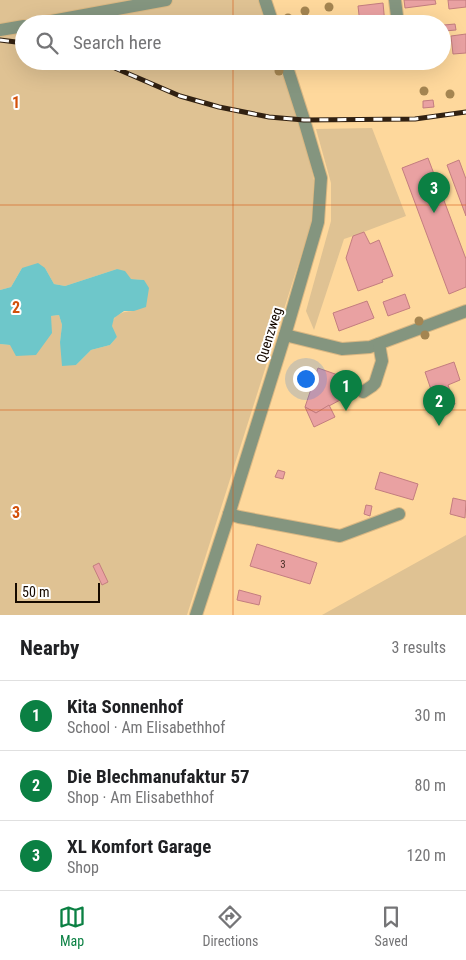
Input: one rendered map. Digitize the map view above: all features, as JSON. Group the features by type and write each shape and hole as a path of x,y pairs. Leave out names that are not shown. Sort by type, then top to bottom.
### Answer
{"street":[{"path":"84,15 166,0"},
{"path":"265,0 270,15"},
{"path":"395,0 397,15"},
{"path":"0,30 15,28"},
{"name":"Quenzweg","path":"196,615 285,335 318,222 321,178 288,70"},
{"path":"285,335 342,349 370,347 466,311"},
{"path":"363,392 376,383 382,361 379,344"},
{"path":"229,514 340,536 399,514"}],"shaded area":[{"path":"0,0 260,0 265,15 15,15 15,70 282,70 308,154 314,180 311,224 187,615 0,615 0,344 10,345 51,316 59,315 62,325 60,342 76,365 91,350 110,345 117,337 112,329 114,319 120,314 134,311 144,280 130,279 117,269 65,286 54,284 45,268 22,268 11,287 0,290"},
{"path":"372,128 406,216 344,239 314,330 306,311 331,221 331,183 316,129"},
{"path":"466,535 466,615 322,615"}],"water":[{"path":"38,263 45,268 54,284 65,286 117,269 125,271 131,279 144,280 149,288 146,307 134,311 124,311 114,318 112,326 117,337 110,345 91,350 76,365 62,366 60,342 62,325 59,315 51,316 52,333 36,355 16,356 10,345 0,344 0,290 11,287 22,268"}],"building":[{"path":"404,0 435,0 436,4 405,8"},
{"path":"448,0 466,0 466,7 449,9"},
{"path":"383,3 384,15 359,15 358,6"},
{"path":"451,24 455,24 456,30 451,30"},
{"path":"466,34 466,53 453,54 451,36"},
{"path":"433,100 434,107 423,108 423,101"},
{"path":"428,158 466,259 466,287 449,294 402,168"},
{"path":"459,160 466,179 466,216 447,165"},
{"path":"364,232 370,244 379,240 393,276 382,280 383,282 358,291 346,258 353,236"},
{"path":"405,294 410,308 388,316 383,302"},
{"path":"367,301 374,318 339,331 333,313"},
{"path":"454,362 460,380 448,385 455,404 438,410 425,372"},
{"path":"318,368 358,382 353,393 316,413 305,407"},
{"path":"329,405 335,417 314,427 305,407 316,413"},
{"path":"278,470 285,472 283,479 275,477"},
{"path":"380,472 418,484 413,500 375,489"},
{"path":"453,498 466,501 465,518 450,514"},
{"path":"366,505 372,506 370,516 364,514"},
{"path":"257,544 317,563 310,584 250,566"},
{"path":"99,563 108,582 102,585 93,566"},
{"path":"239,590 261,596 259,605 237,600"}],"railway":[{"path":"0,40 15,42"},
{"path":"120,70 180,96 219,107 269,117 304,120 415,119 466,112"}],"place":[{"name":"XL Komfort Garage","path":"434,213"},
{"name":"Kita Sonnenhof","path":"346,411"},
{"name":"Die Blechmanufaktur 57","path":"439,426"}]}
